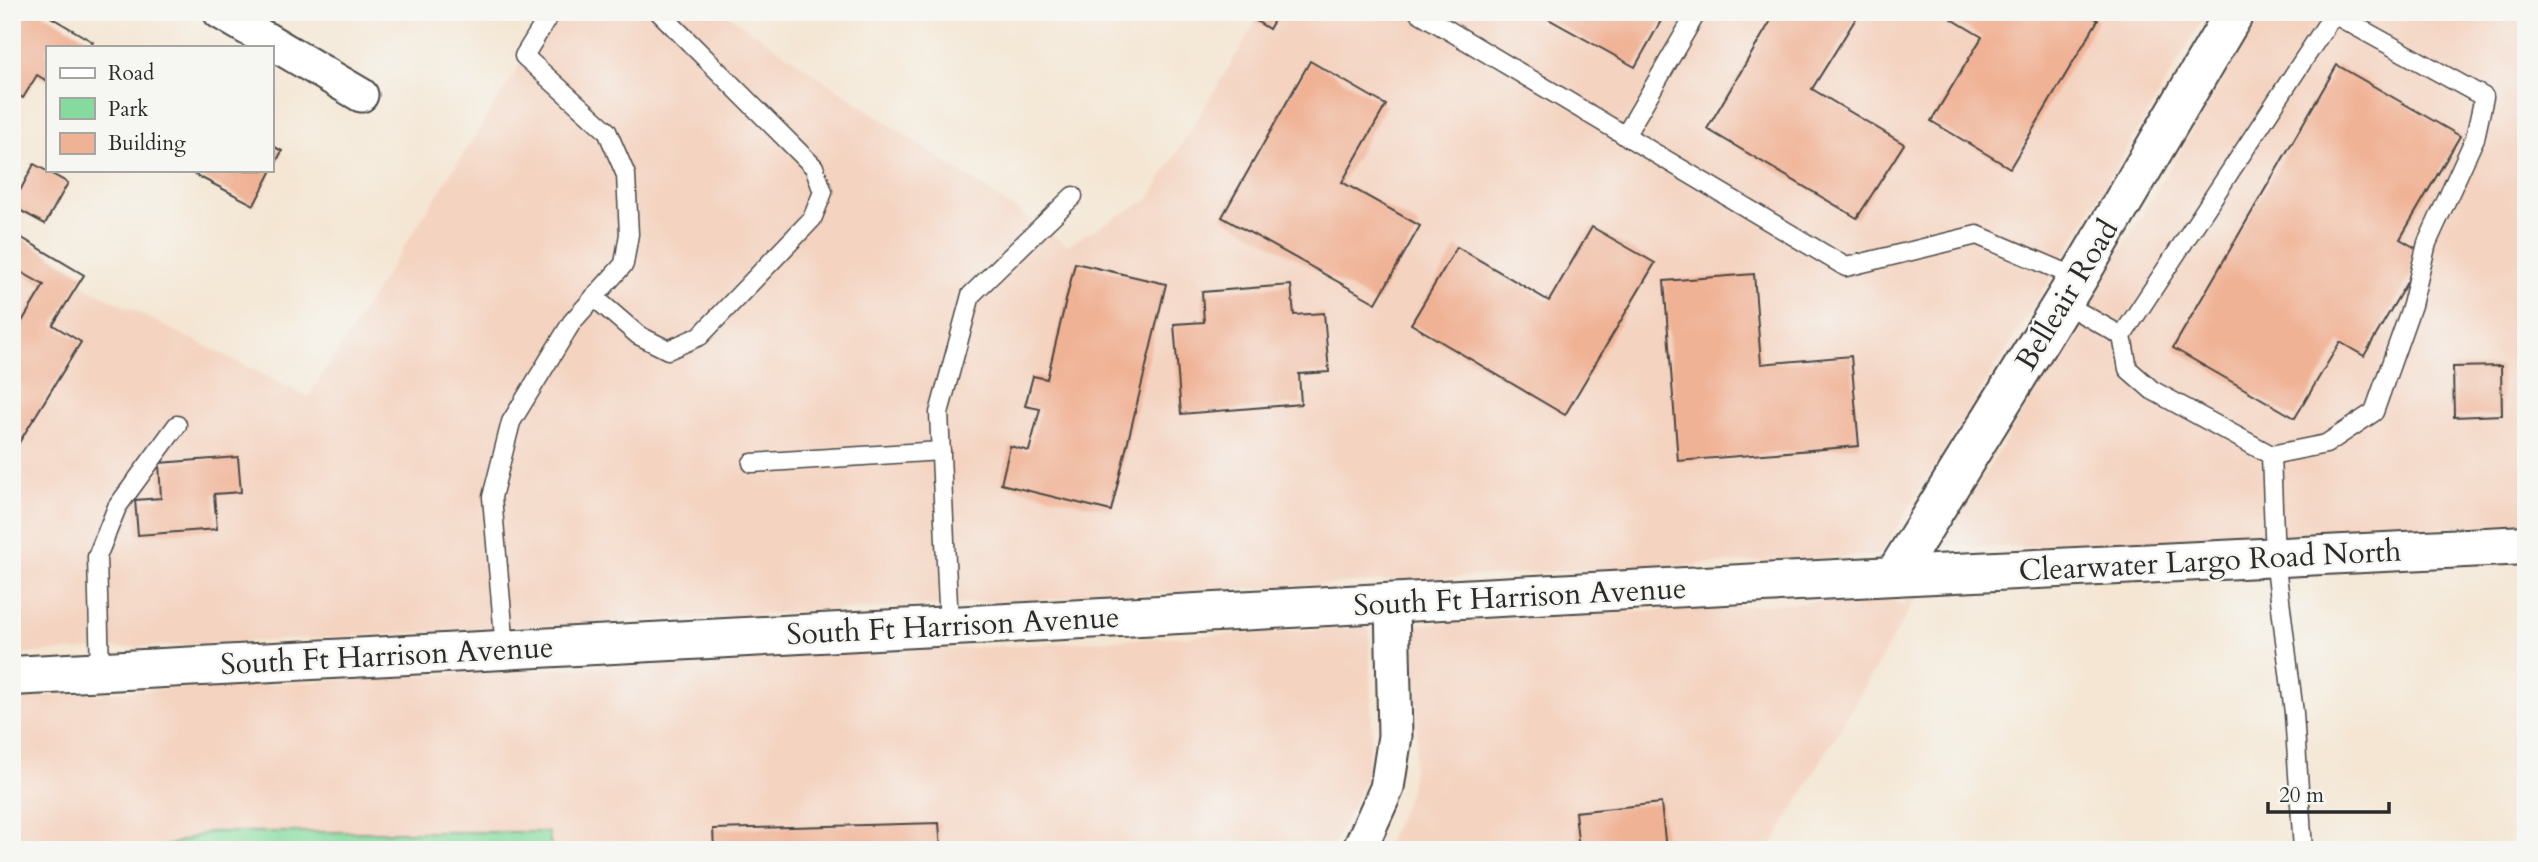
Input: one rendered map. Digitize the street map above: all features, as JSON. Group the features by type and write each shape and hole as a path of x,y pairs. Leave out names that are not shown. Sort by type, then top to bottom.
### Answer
{"main road":[{"name":"Belleair Road","path":"1894,576 2070,291 2235,12"},
{"name":"Clearwater Largo Road North","path":"1894,576 2526,545"},
{"name":"South Ft Harrison Avenue","path":"12,676 1894,576"}],"street":[{"path":"220,12 360,95"},
{"path":"1359,850 1387,788 1395,736 1392,604"}],"lane":[{"path":"505,649 492,497 511,422 572,322 624,264 629,234 626,175 607,131 524,56 551,12"},
{"path":"594,298 638,335 668,350 700,336 812,219 823,192 814,166 659,12"},
{"path":"1418,12 1846,267 1977,235 2070,291 2122,336 2129,369 2152,390 2271,455 2326,444 2374,412 2412,306 2427,243 2475,138 2484,97 2332,14 2122,336"},
{"path":"1625,136 1697,12"},
{"path":"949,626 939,413 971,295 1073,196"},
{"path":"100,671 97,557 117,507 177,425"},
{"path":"752,463 941,451"},
{"path":"2271,455 2275,559 2294,713 2303,850"}],"shaded area":[{"path":"554,12 724,12 1067,245 1149,199 1262,12 2207,12 2058,266 1880,555 12,654 12,250 308,397"},
{"path":"2262,12 2526,12 2526,523 2069,547 1947,546 1943,552 1936,553 2098,290"},
{"path":"1909,597 1917,597 1769,850 1384,850 1410,792 1417,738 1415,624 1891,598 1903,606"},
{"path":"1369,627 1372,733 1365,780 1331,850 552,850 547,832 209,832 154,850 12,850 12,697"}],"green space":[{"path":"209,832 548,832 552,850 154,850"}],"building":[{"path":"12,12 42,12 93,42 91,46 46,46 46,80 37,75 23,98 12,92"},
{"path":"1242,12 1279,12 1269,29"},
{"path":"1536,12 1666,12 1635,67"},
{"path":"1776,12 1860,12 1812,89 1904,144 1857,218 1707,129"},
{"path":"1940,12 2086,12 2098,20 2010,168 1931,121 1982,37"},
{"path":"1310,61 1386,105 1342,182 1420,226 1376,303 1222,217"},
{"path":"2337,65 2460,136 2400,239 2424,253 2364,356 2340,342 2295,418 2173,348"},
{"path":"273,146 282,151 273,168"},
{"path":"34,164 68,183 45,224 12,206"},
{"path":"190,172 271,172 254,205"},
{"path":"1592,227 1655,263 1565,415 1411,324 1457,247 1549,301"},
{"path":"12,232 84,275 53,325 81,342 12,454 12,338 44,285 12,267"},
{"path":"1075,263 1166,284 1111,511 1001,484 1010,446 1029,451 1040,409 1025,406 1033,376 1047,379"},
{"path":"1754,274 1761,364 1851,356 1859,446 1678,461 1664,281"},
{"path":"1291,285 1294,315 1324,313 1329,372 1299,374 1301,404 1181,414 1174,324 1204,322 1202,292"},
{"path":"2501,366 2502,415 2454,417 2453,367"},
{"path":"238,457 241,492 214,494 217,529 138,535 135,500 161,498 159,463"},
{"path":"1661,803 1666,850 1579,850 1575,812"},
{"path":"939,823 941,850 714,850 713,829"}]}
